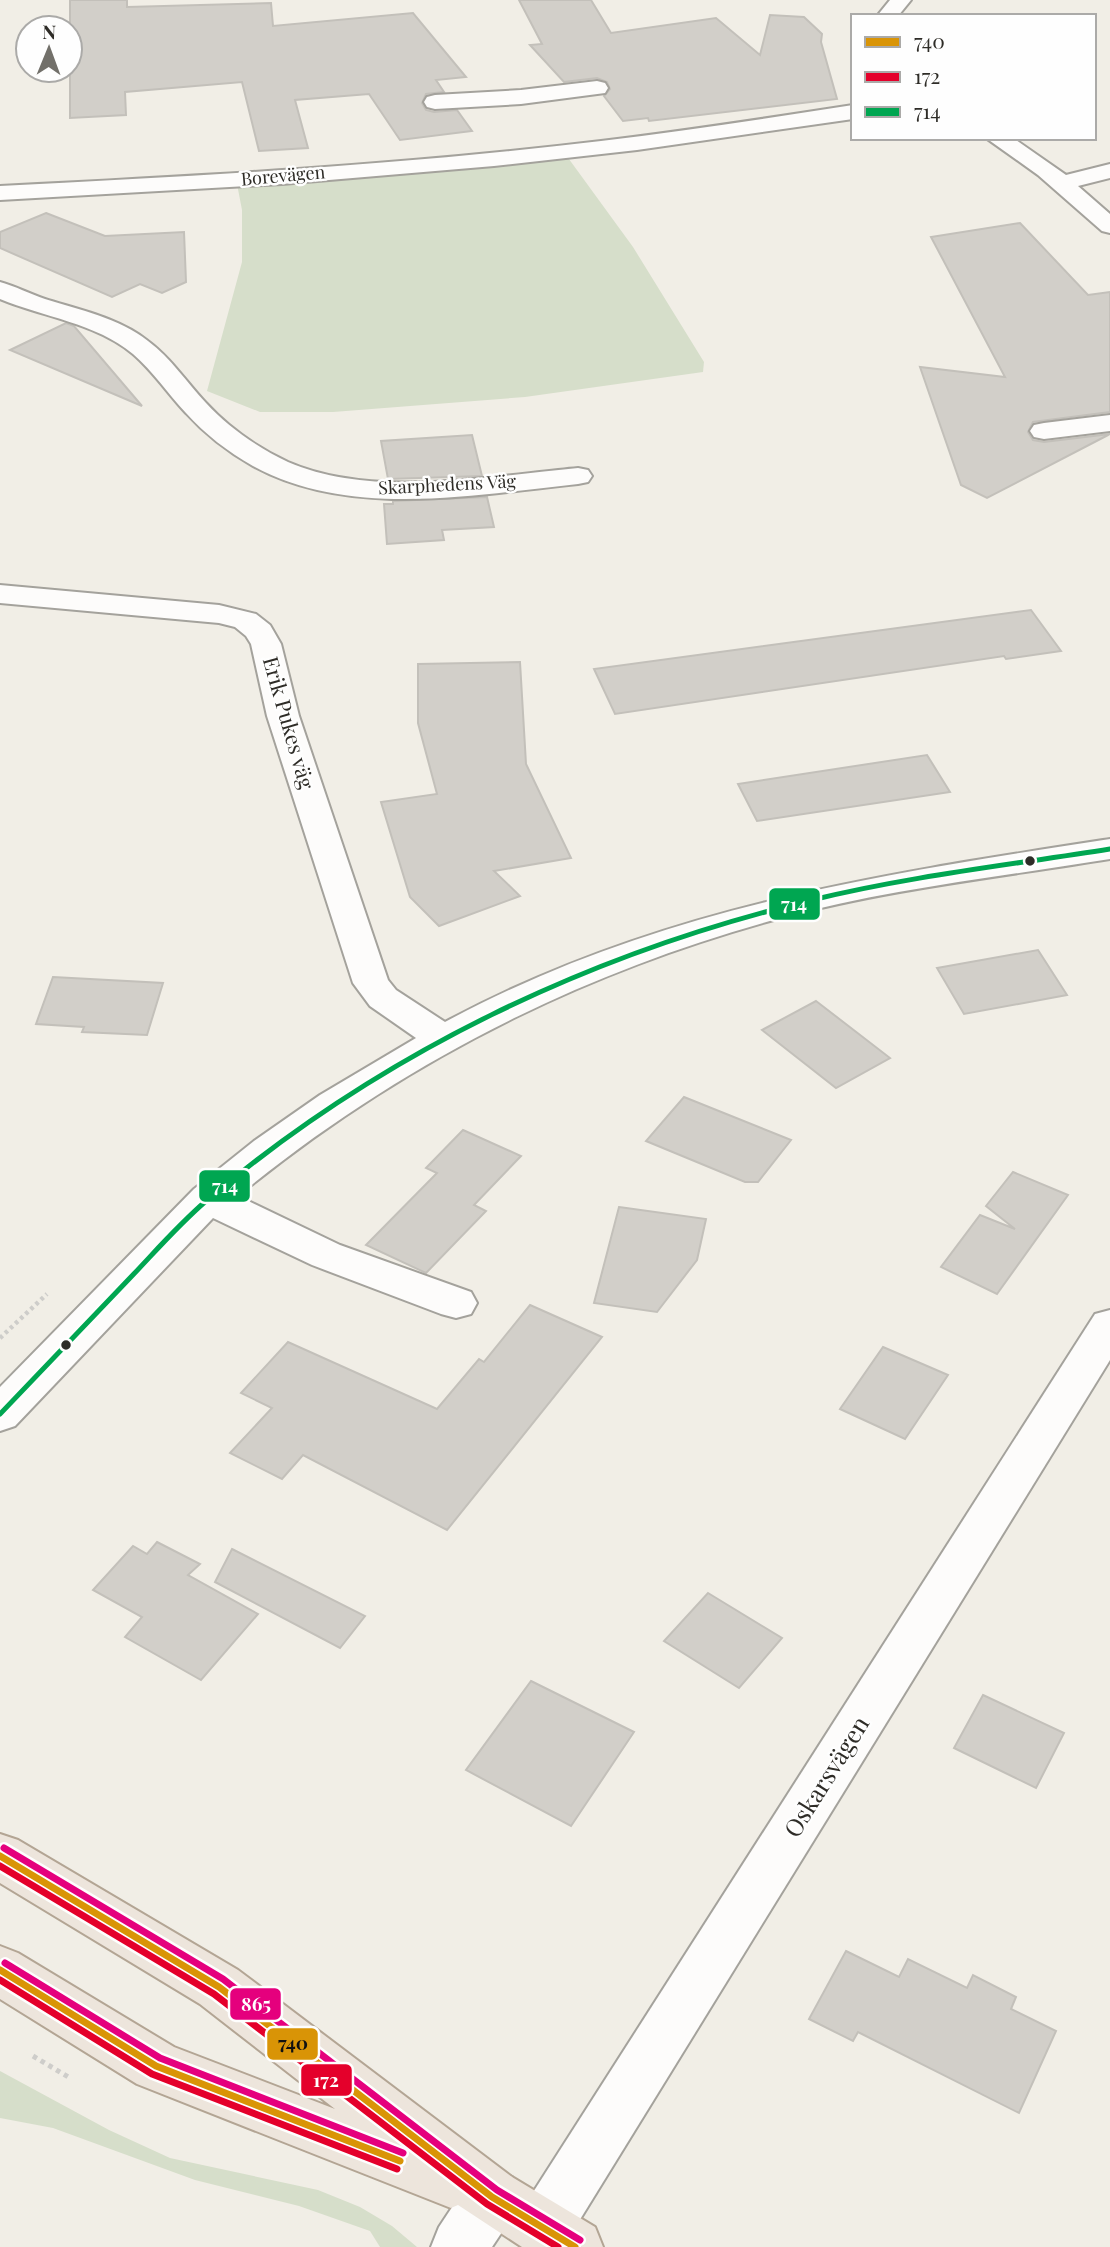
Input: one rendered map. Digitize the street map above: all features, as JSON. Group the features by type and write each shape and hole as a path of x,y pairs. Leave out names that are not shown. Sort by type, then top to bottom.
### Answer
{"main road":[{"path":"0,1856 219,1987 492,2197 559,2237"},
{"path":"0,1970 156,2066 492,2197"}],"street":[{"path":"889,14 901,0"},
{"path":"435,102 521,97 597,88"},
{"path":"521,97 537,117"},
{"name":"Borevägen","path":"0,193 242,180 851,113"},
{"path":"1000,140 1062,183 1110,226"},
{"path":"1062,183 1110,171"},
{"name":"Skarphedens Väg","path":"0,290 103,326 142,347 195,411 258,458 289,472 349,486 389,490 578,476"},
{"path":"1044,431 1110,423"},
{"name":"Erik Pukes väg","path":"0,594 219,614 246,620 259,631 266,644 284,716 355,939 372,983 383,998 441,1037"},
{"path":"0,1414 176,1227 208,1199 263,1154 322,1112 441,1037 628,956 775,909 921,879 1110,849"},
{"path":"208,1199 326,1255 456,1303"},
{"name":"Oskarsvägen","path":"559,2237 1110,1325"},
{"path":"459,2247 492,2197"}],"green space":[{"path":"566,155 633,247 704,362 703,372 525,397 333,412 260,412 207,391 242,262 242,210 237,184"},
{"path":"0,2071 109,2130 170,2158 318,2190 360,2207 392,2226 417,2247 380,2247 370,2231 299,2206 195,2180 53,2128 0,2118"}],"building":[{"path":"70,0 127,0 127,7 271,3 273,26 413,13 466,77 436,80 444,92 426,94 422,103 426,110 434,112 457,110 472,131 400,140 369,94 295,100 308,148 259,151 242,82 125,92 126,115 70,118 70,84 84,84 84,14 70,14"},
{"path":"519,0 591,0 611,33 716,18 760,55 770,15 804,17 822,34 821,42 837,99 649,121 648,118 623,121 604,96 610,89 607,82 597,78 564,82 530,45 542,44"},
{"path":"46,213 105,236 184,232 186,282 162,293 140,284 112,297 0,248 0,232"},
{"path":"1020,223 1088,295 1110,292 1110,412 1033,422 1028,432 1033,440 1044,442 1110,434 987,498 961,485 920,367 1005,377 931,237"},
{"path":"66,323 74,326 142,406 10,350"},
{"path":"472,435 482,476 388,479 381,441"},
{"path":"487,497 494,527 442,530 444,540 387,544 384,504 393,504 393,501"},
{"path":"1031,610 1061,651 1006,659 1004,656 615,714 594,669"},
{"path":"520,662 526,764 571,858 494,871 520,896 439,926 410,897 381,802 437,794 418,723 418,664"},
{"path":"927,755 950,792 757,821 738,784"},
{"path":"1038,950 1067,995 964,1014 937,968"},
{"path":"53,977 163,983 147,1035 82,1032 84,1027 36,1024"},
{"path":"816,1001 890,1058 836,1088 762,1030"},
{"path":"684,1097 791,1140 758,1182 745,1182 646,1141"},
{"path":"463,1130 521,1156 474,1205 486,1211 426,1273 366,1245 437,1173 426,1168"},
{"path":"1013,1172 1068,1195 997,1294 941,1267 980,1215 1015,1229 986,1206"},
{"path":"619,1207 706,1219 697,1260 657,1312 594,1303"},
{"path":"530,1305 602,1337 447,1530 303,1455 282,1479 230,1453 272,1408 241,1393 288,1342 437,1409 479,1359 484,1362"},
{"path":"883,1347 948,1375 905,1439 840,1409"},
{"path":"157,1542 200,1564 188,1575 258,1614 201,1680 125,1637 142,1617 93,1590 133,1546 147,1554"},
{"path":"232,1549 365,1616 340,1648 215,1582"},
{"path":"708,1593 782,1638 739,1688 664,1641"},
{"path":"531,1681 634,1732 571,1826 466,1770"},
{"path":"983,1695 1064,1733 1036,1788 954,1748"},
{"path":"846,1951 899,1977 908,1959 967,1988 973,1975 1016,1997 1011,2009 1056,2031 1019,2113 858,2032 853,2041 809,2019"}],"transit line":[{"name":"714","path":"0,1414 206,1201 269,1150 334,1104 403,1061 473,1023 546,988 620,958 697,931 774,909 899,882 1110,849"},
{"name":"865","path":"4,1848 223,1979 497,2190 580,2240"},
{"name":"740","path":"0,1856 219,1987 492,2197 575,2247"},
{"name":"172","path":"0,1866 214,1994 487,2204 558,2247"},
{"name":"865","path":"5,1963 160,2058 403,2153"},
{"name":"740","path":"0,1970 156,2066 400,2161"},
{"name":"172","path":"0,1980 152,2074 397,2169"}]}
